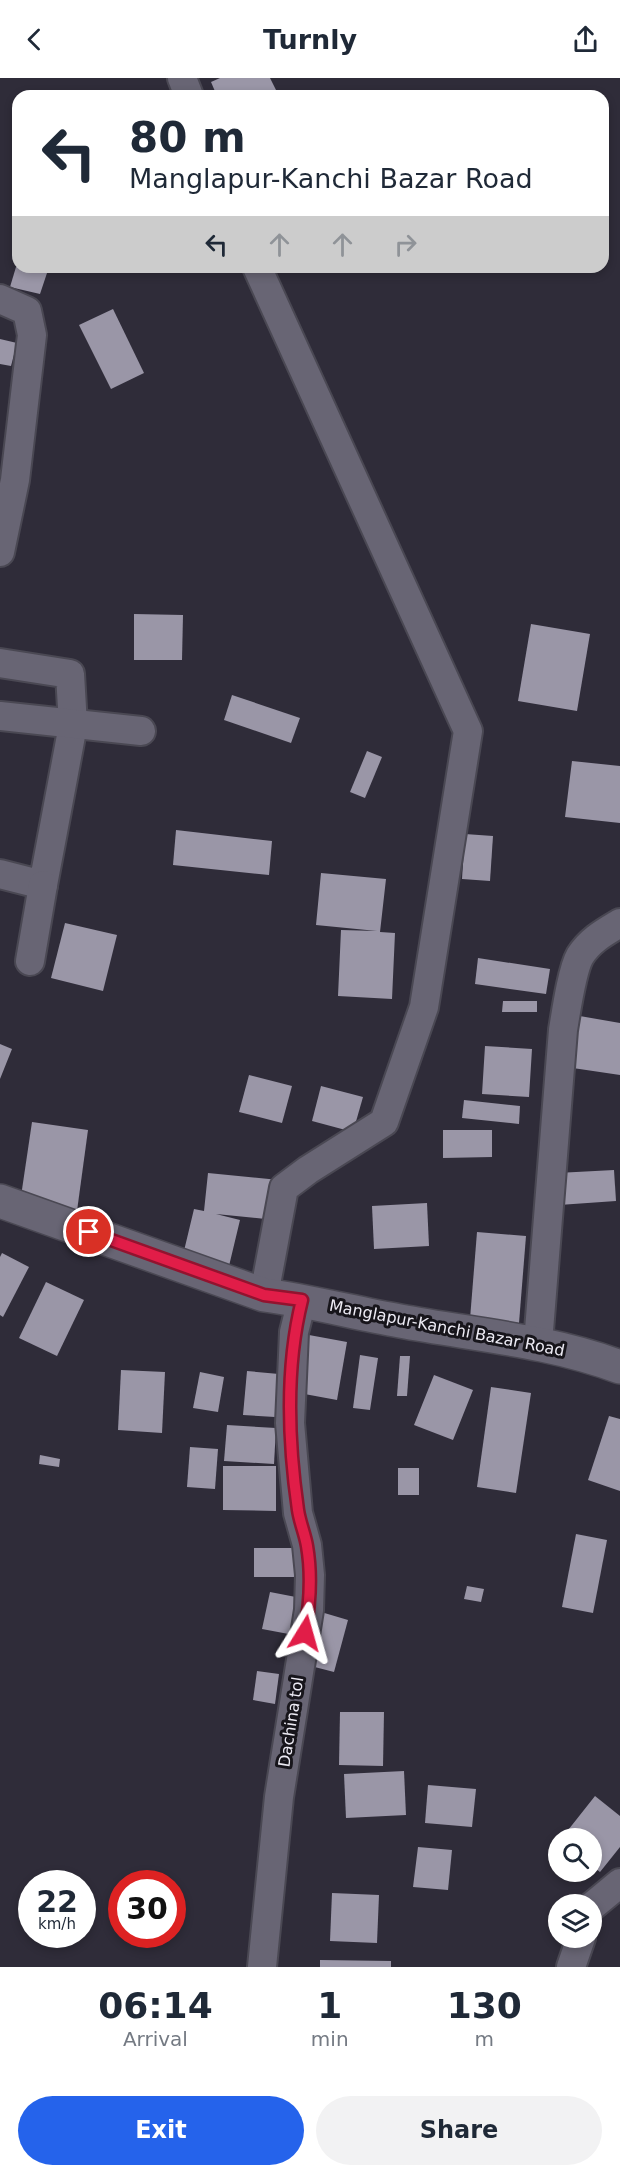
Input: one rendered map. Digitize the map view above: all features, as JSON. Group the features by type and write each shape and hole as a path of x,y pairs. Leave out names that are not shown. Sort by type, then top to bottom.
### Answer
{"street":[{"path":"260,273 468,731 424,1006 384,1122 308,1170 284,1188 264,1295"},
{"path":"0,299 27,311 32,335 8,477 0,552"},
{"path":"0,663 70,674 73,725 30,961"},
{"path":"0,716 141,731"},
{"path":"0,874 44,885"},
{"path":"538,1343 563,1030 570,992 579,957 598,936 620,923"},
{"name":"Manglapur-Kanchi Bazar Road","path":"0,1201 264,1295 302,1300 400,1321 538,1343 586,1355 620,1367"},
{"name":"Dachina tol","path":"262,1967 279,1797 309,1610 310,1575 307,1545 298,1513 290,1423 294,1332 302,1300"},
{"path":"602,1898 620,1883"},
{"path":"571,1967 578,1948"}],"building":[{"path":"220,78 270,78 276,90 214,90 211,82"},
{"path":"14,273 47,273 40,294 10,287"},
{"path":"113,309 144,373 111,389 79,325"},
{"path":"0,339 17,343 11,366 0,364"},
{"path":"134,614 183,615 182,660 134,660"},
{"path":"531,624 590,634 577,711 518,701"},
{"path":"232,695 300,718 291,743 224,720"},
{"path":"367,751 382,757 365,798 350,792"},
{"path":"572,761 620,766 620,823 565,817"},
{"path":"176,830 272,841 269,875 173,865"},
{"path":"465,834 493,836 490,881 462,879"},
{"path":"321,873 386,879 380,932 395,933 392,999 338,996 341,930 377,931 316,925"},
{"path":"65,923 117,935 103,991 51,978"},
{"path":"478,958 550,969 546,994 475,984"},
{"path":"503,1001 537,1001 537,1012 502,1012"},
{"path":"574,1015 620,1023 620,1075 566,1067"},
{"path":"0,1044 12,1049 0,1079"},
{"path":"485,1046 532,1049 529,1097 482,1094"},
{"path":"249,1075 292,1086 282,1123 239,1112"},
{"path":"321,1086 363,1097 353,1132 312,1121"},
{"path":"464,1100 520,1106 519,1124 462,1118"},
{"path":"32,1122 88,1130 77,1211 20,1203"},
{"path":"443,1130 492,1130 492,1157 443,1158"},
{"path":"614,1170 616,1201 559,1205 557,1173"},
{"path":"208,1173 279,1180 275,1220 216,1214 240,1220 229,1266 183,1255 194,1209 204,1211"},
{"path":"427,1203 429,1246 374,1249 372,1206"},
{"path":"477,1232 526,1236 519,1323 470,1319"},
{"path":"2,1253 29,1267 3,1317 0,1315 0,1257"},
{"path":"46,1282 84,1300 57,1356 19,1338"},
{"path":"309,1335 347,1342 337,1400 299,1393"},
{"path":"360,1355 378,1358 370,1410 353,1408"},
{"path":"400,1356 410,1356 407,1396 397,1396"},
{"path":"121,1370 165,1372 162,1433 118,1430"},
{"path":"247,1371 279,1374 275,1417 243,1415"},
{"path":"200,1372 224,1377 218,1412 193,1408"},
{"path":"434,1375 473,1390 453,1440 414,1425"},
{"path":"491,1387 531,1393 516,1493 477,1487"},
{"path":"609,1416 620,1419 620,1491 588,1480"},
{"path":"227,1425 276,1428 274,1464 224,1461"},
{"path":"190,1447 218,1449 215,1489 187,1487"},
{"path":"40,1455 60,1459 59,1467 39,1464"},
{"path":"223,1466 276,1466 276,1511 223,1510"},
{"path":"398,1468 419,1468 419,1495 398,1495"},
{"path":"576,1534 607,1540 593,1613 562,1607"},
{"path":"254,1548 298,1548 298,1577 254,1577"},
{"path":"467,1586 484,1589 481,1602 464,1599"},
{"path":"270,1592 301,1598 294,1635 262,1629"},
{"path":"321,1612 348,1620 334,1672 307,1665"},
{"path":"257,1671 279,1674 275,1704 253,1700"},
{"path":"340,1712 384,1712 383,1766 339,1765"},
{"path":"404,1771 406,1815 346,1818 344,1774"},
{"path":"428,1785 476,1789 472,1827 425,1823"},
{"path":"595,1796 620,1816 620,1847 602,1870 602,1828 570,1828"},
{"path":"418,1847 452,1850 448,1890 413,1887"},
{"path":"332,1893 379,1895 377,1943 330,1941"},
{"path":"320,1960 391,1961 391,1967 320,1967"}],"route":[{"path":"89,1232 264,1295 302,1300 294,1332 290,1423 298,1513 307,1545 310,1575 309,1610 305,1633"}]}
